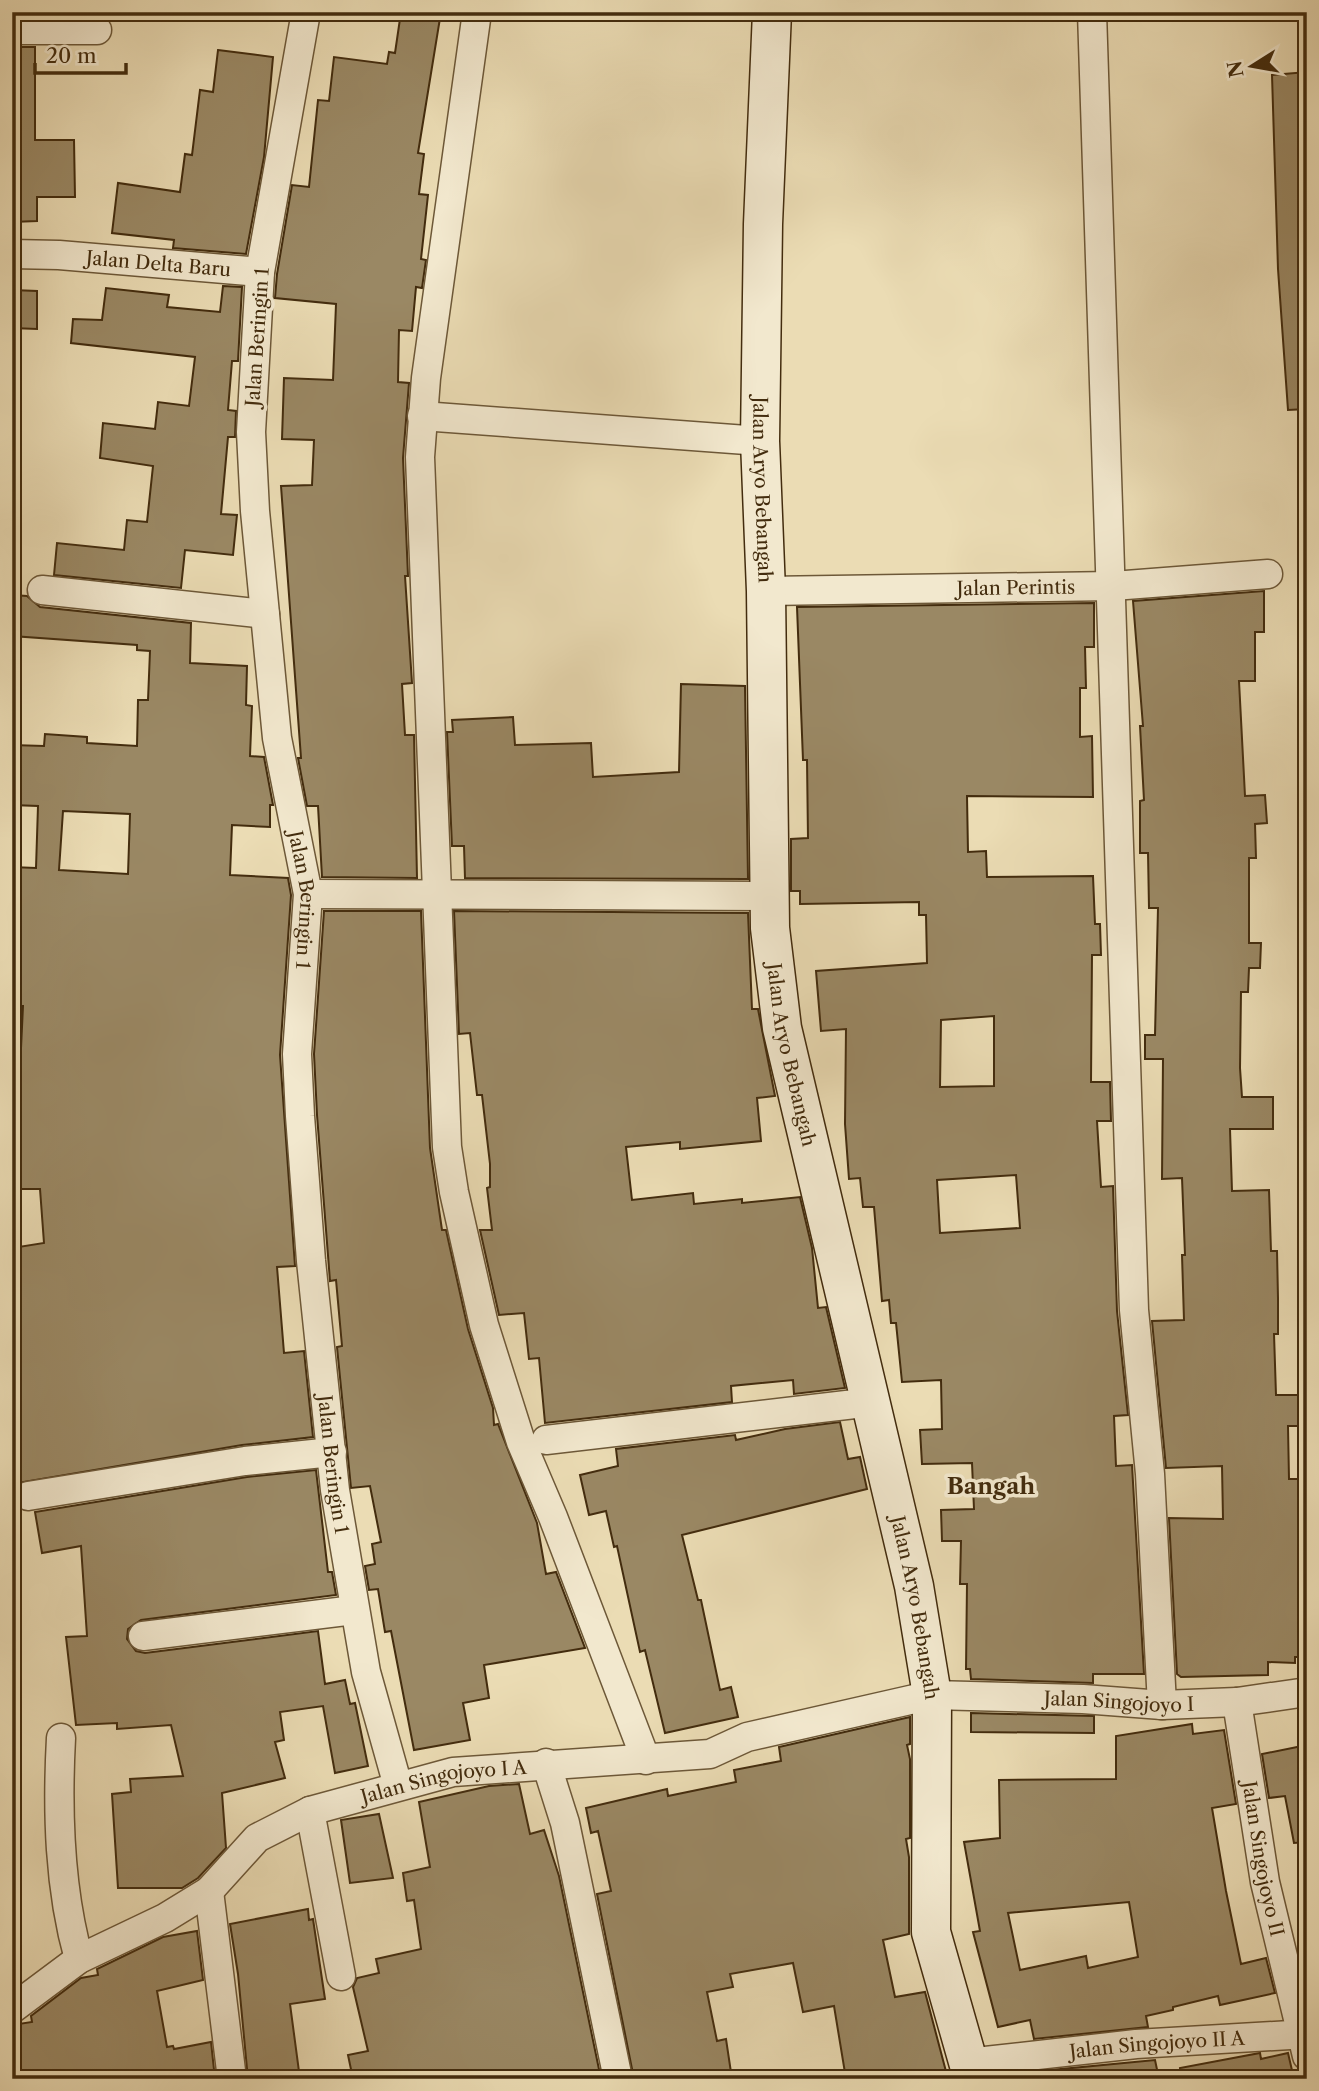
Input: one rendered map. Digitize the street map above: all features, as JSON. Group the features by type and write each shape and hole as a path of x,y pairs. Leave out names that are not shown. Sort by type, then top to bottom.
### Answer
{"street":[{"name":"Jalan Beringin 1","path":"306,12 260,272 251,432 277,738 308,894 297,1054 311,1261 332,1452 354,1610 366,1672 398,1786"},
{"path":"478,12 422,416 420,520 447,1147 454,1192 484,1325 521,1442 646,1760"},
{"name":"Jalan Aryo Bebangah","path":"772,12 763,224 760,441 774,979 782,1028 903,1532 932,1695 931,1932 970,2071"},
{"path":"1092,12 1106,492 1113,586 1134,1310 1150,1474 1162,1704"},
{"path":"12,30 97,30"},
{"name":"Jalan Delta Baru","path":"12,254 59,255 260,272"},
{"path":"422,416 760,441"},
{"name":"Jalan Perintis","path":"766,591 1113,586 1268,574"},
{"path":"42,590 265,614"},
{"path":"308,894 770,896"},
{"path":"546,1440 872,1402"},
{"path":"29,1496 245,1461 332,1452"},
{"path":"143,1636 354,1610"},
{"name":"Jalan Singojoyo I","path":"932,1695 1162,1704 1237,1702 1307,1692"},
{"name":"Jalan Singojoyo I A","path":"12,2009 79,1959 165,1917 209,1891 257,1838 310,1811 453,1772 547,1763 646,1760 710,1754 747,1737 932,1695"},
{"name":"Jalan Singojoyo II","path":"1237,1702 1265,1882 1305,2041"},
{"path":"61,1738 59,1784 66,1913 79,1959"},
{"path":"547,1763 565,1823 618,2079"},
{"path":"310,1811 341,1976"},
{"path":"209,1891 232,2079"},
{"name":"Jalan Singojoyo II A","path":"970,2071 1136,2044 1305,2041"}],"building":[{"path":"401,12 441,12 418,153 424,154 419,194 428,195 421,259 426,260 422,288 416,287 412,331 399,330 398,382 409,383 403,458 408,576 405,576 412,683 402,684 405,735 414,735 417,878 322,877 318,806 307,806 298,758 301,758 281,486 312,485 314,440 282,439 284,378 333,380 336,304 275,298 277,274 292,185 309,187 318,100 329,101 334,57 387,64 389,52 395,53"},
{"path":"12,47 35,47 35,140 74,140 75,197 37,197 37,221 12,222"},
{"path":"218,50 273,57 264,157 246,254 173,248 174,240 112,233 118,183 180,192 185,154 192,155 200,90 213,92"},
{"path":"1307,72 1307,409 1288,410 1278,269 1272,75"},
{"path":"223,286 242,287 238,361 232,361 228,410 236,411 235,437 228,437 221,514 237,515 233,555 185,550 181,588 54,575 57,543 124,550 127,520 147,522 153,466 100,458 103,423 155,429 158,402 189,406 195,357 71,343 73,319 102,320 106,288 169,295 167,307 220,312"},
{"path":"12,290 37,291 37,329 12,328"},
{"path":"1264,591 1264,632 1255,632 1255,681 1239,681 1245,796 1265,795 1267,823 1255,824 1256,858 1249,858 1249,943 1261,943 1260,968 1249,968 1248,992 1241,992 1240,1068 1242,1097 1273,1097 1273,1129 1230,1129 1232,1191 1269,1190 1271,1251 1277,1251 1278,1334 1274,1334 1276,1395 1307,1395 1307,1426 1288,1426 1289,1479 1307,1479 1307,1657 1295,1657 1295,1663 1268,1662 1268,1675 1181,1677 1177,1674 1169,1518 1223,1519 1222,1466 1166,1468 1152,1321 1184,1320 1182,1255 1185,1255 1182,1178 1162,1179 1163,1059 1145,1059 1145,1035 1155,1035 1158,908 1149,908 1148,853 1140,853 1140,801 1144,800 1140,726 1143,726 1133,601"},
{"path":"12,595 27,596 40,607 191,623 190,663 247,666 246,705 252,706 250,756 264,757 273,805 270,805 270,827 232,825 230,875 288,878 291,895 280,1055 295,1266 277,1267 284,1353 304,1351 313,1437 242,1445 18,1483 12,1455 12,1389 17,1388 12,1355 12,1248 44,1243 40,1189 12,1189 12,1111 18,1111 23,1006 12,1006 12,867 36,868 38,806 12,805 12,745 44,746 45,734 87,737 87,743 137,746 138,700 148,700 150,651 137,650 137,645 12,636","holes":["63,811 130,814 128,874 59,870"]},
{"path":"1094,603 1094,647 1085,647 1086,688 1080,688 1080,737 1092,736 1093,797 967,796 968,852 986,851 987,877 1093,876 1095,924 1100,924 1101,955 1092,955 1091,1082 1110,1082 1111,1121 1097,1121 1101,1187 1113,1186 1117,1311 1128,1415 1114,1416 1116,1466 1132,1465 1144,1674 1093,1674 1093,1683 971,1679 970,1669 966,1669 967,1584 960,1584 961,1541 942,1541 941,1510 974,1509 972,1463 922,1464 920,1430 942,1429 941,1380 902,1382 896,1323 891,1323 889,1300 882,1301 874,1207 863,1207 860,1178 849,1179 845,1124 846,1029 821,1031 816,971 927,963 926,915 919,915 919,902 800,904 800,891 791,891 791,839 808,838 807,760 803,760 797,607","holes":["994,1016 994,1086 940,1087 941,1020","1016,1175 1020,1228 940,1233 937,1180"]},
{"path":"681,684 745,686 748,879 465,878 464,846 452,846 447,732 453,732 452,720 513,717 515,745 591,743 593,777 679,772"},
{"path":"324,911 421,911 430,1148 442,1230 446,1230 468,1329 493,1408 494,1425 498,1424 537,1523 546,1574 556,1572 585,1648 484,1665 489,1698 463,1703 470,1740 414,1750 391,1631 385,1632 378,1589 369,1590 365,1566 375,1564 372,1544 381,1542 370,1486 351,1488 337,1347 342,1346 336,1280 330,1281 314,1054"},
{"path":"454,911 748,913 752,1009 758,1009 775,1096 757,1098 761,1141 680,1149 680,1142 626,1147 632,1200 693,1193 694,1204 742,1199 742,1203 800,1197 812,1248 818,1308 826,1307 845,1388 794,1394 793,1380 731,1386 732,1402 545,1423 539,1358 529,1359 524,1313 499,1315 480,1230 492,1230 487,1188 490,1187 490,1164 482,1095 477,1095 470,1033 459,1034"},
{"path":"840,1422 848,1459 860,1457 867,1489 682,1535 698,1600 701,1600 720,1690 731,1687 738,1717 665,1733 645,1650 640,1652 617,1546 614,1547 606,1511 589,1515 580,1475 618,1466 616,1449 735,1435 736,1440 785,1429"},
{"path":"316,1470 328,1572 332,1572 336,1595 141,1620 128,1629 127,1639 136,1651 145,1653 318,1631 325,1684 345,1680 350,1704 355,1703 368,1766 335,1773 323,1706 280,1712 284,1740 275,1742 285,1778 222,1793 226,1848 198,1878 182,1888 118,1888 112,1794 131,1792 130,1779 183,1776 171,1725 117,1729 117,1723 76,1725 66,1637 87,1636 81,1546 42,1553 35,1512 247,1477"},
{"path":"971,1713 1094,1716 1094,1733 971,1732"},
{"path":"910,1717 910,1744 907,1745 910,1759 910,1838 906,1839 909,1857 909,1934 883,1940 895,1997 925,1992 948,2079 846,2079 834,2006 803,2012 793,1963 730,1974 733,1987 707,1992 717,2041 726,2039 732,2079 634,2079 597,1894 611,1891 598,1831 591,1833 586,1808 667,1789 668,1796 736,1782 734,1770 781,1761 779,1747"},
{"path":"1192,1724 1193,1734 1224,1730 1236,1804 1212,1808 1226,1891 1241,1964 1266,1958 1275,1993 1220,2005 1218,1996 1173,2007 1173,2010 1146,2016 1148,2027 1034,2039 1030,2020 998,2027 973,1932 980,1931 964,1842 1000,1838 999,1780 1116,1779 1116,1736","holes":["1129,1902 1138,1957 1088,1968 1086,1956 1020,1970 1008,1913"]},
{"path":"1307,1745 1307,1842 1294,1843 1285,1796 1269,1798 1262,1754"},
{"path":"519,1784 530,1834 544,1830 559,1876 601,2079 353,2079 348,2055 368,2051 353,1987 357,1978 379,1973 376,1959 421,1949 414,1900 407,1901 403,1873 430,1867 419,1802 489,1786"},
{"path":"379,1814 393,1878 350,1883 341,1820"},
{"path":"308,1909 309,1920 313,1919 325,1999 290,2004 300,2079 248,2079 238,1974 230,1924"},
{"path":"197,1931 203,1980 157,1991 167,2047 173,2046 174,2049 211,2042 215,2079 12,2079 12,2025 32,2022 31,2016 81,1978 98,1975 97,1969 163,1937"},
{"path":"1260,2053 1261,2059 1288,2053 1294,2079 1181,2079 1180,2068"},
{"path":"1155,2060 1159,2079 1043,2079 1041,2071"}],"district":[{"name":"Bangah","path":"991,1486"}]}
